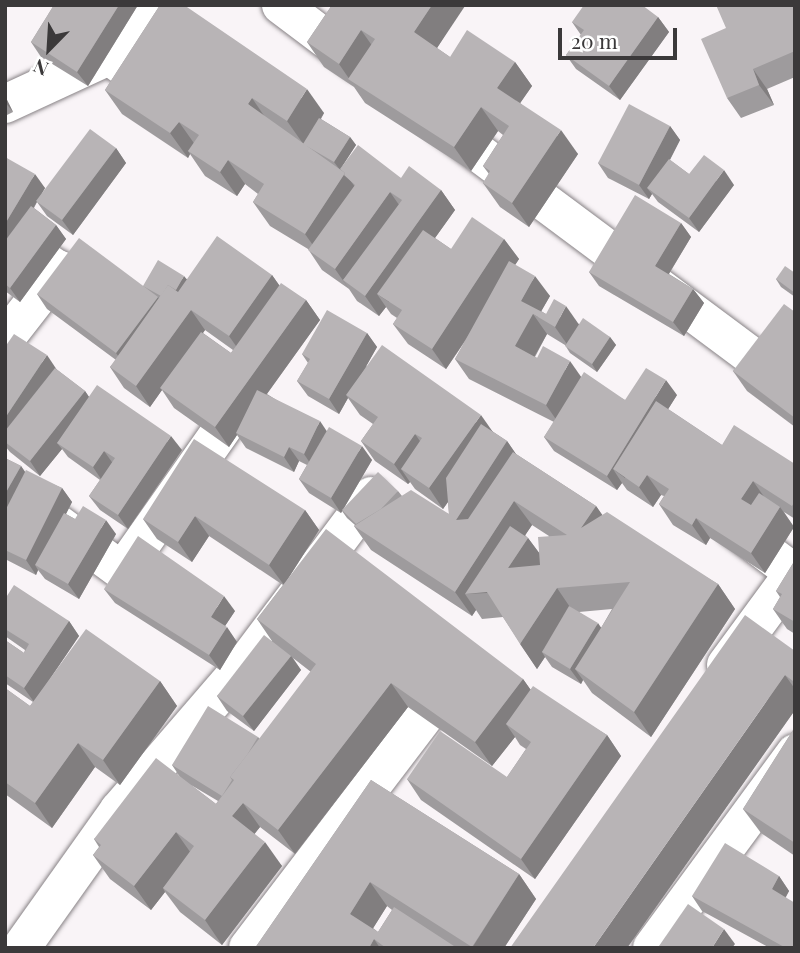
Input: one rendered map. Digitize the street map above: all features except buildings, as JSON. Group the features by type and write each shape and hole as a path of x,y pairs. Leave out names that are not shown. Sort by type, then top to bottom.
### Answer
{"street":[{"path":"5,104 109,56 162,5"},
{"path":"281,5 795,389"},
{"path":"109,56 198,121"},
{"path":"5,234 135,323"},
{"path":"5,339 59,270"},
{"path":"211,376 275,423"},
{"path":"123,570 243,399"},
{"path":"339,472 404,520"},
{"path":"5,485 123,570 245,664"},
{"path":"21,948 119,810 245,664 371,496"},
{"path":"705,506 794,572 708,690"},
{"path":"257,937 438,699"},
{"path":"652,948 795,753"},
{"path":"119,810 150,835"},
{"path":"234,902 257,937 297,948"}]}
